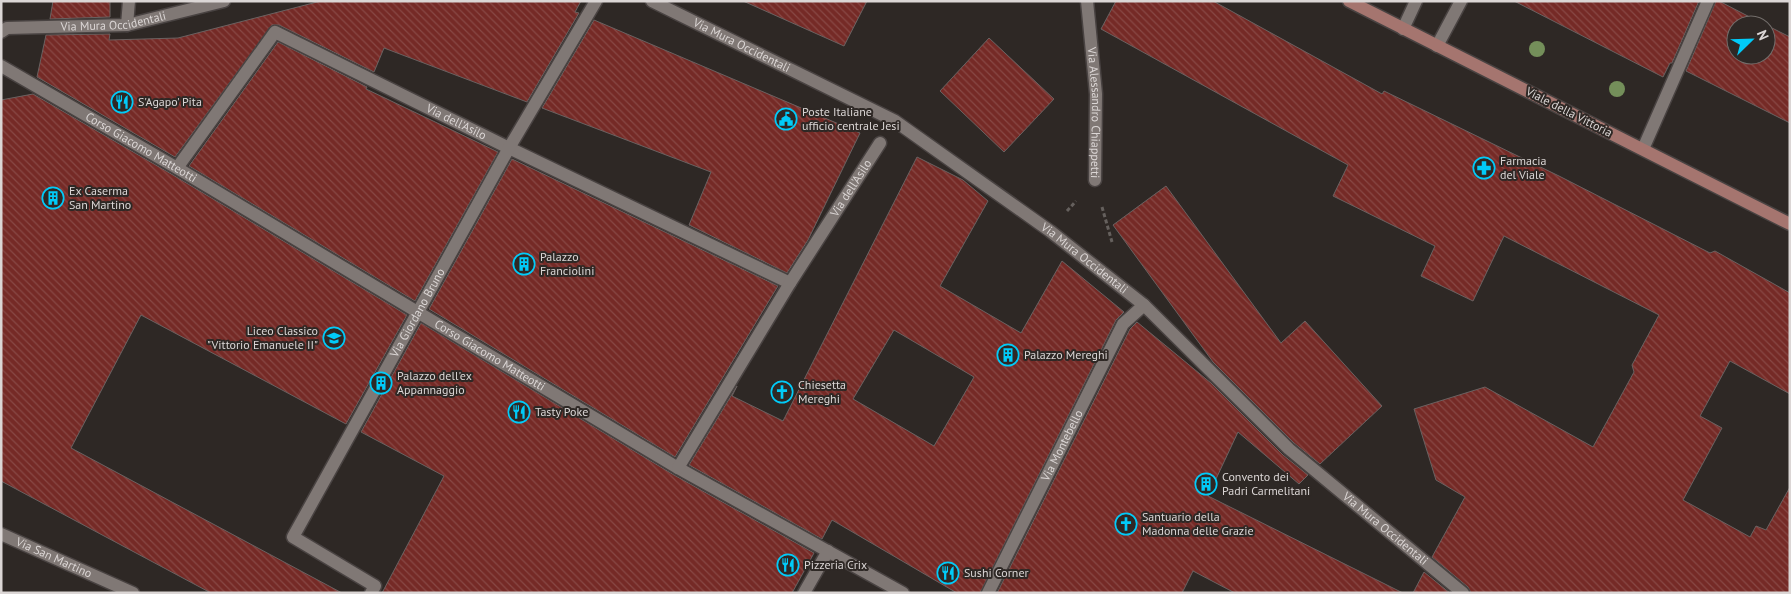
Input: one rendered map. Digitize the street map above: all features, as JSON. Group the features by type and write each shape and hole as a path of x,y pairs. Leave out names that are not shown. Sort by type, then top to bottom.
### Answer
{"main road":[{"name":"Viale della Vittoria","path":"1349,1 1790,224"}],"street":[{"path":"127,25 129,1"},
{"name":"Via Mura Occidentali","path":"1,32 7,28 34,26 127,25 224,1"},
{"name":"Via Giordano Bruno","path":"371,593 375,586 293,538 509,148 596,1"},
{"name":"Via Mura Occidentali","path":"652,1 895,121 1050,231 1144,305 1289,449 1463,593"},
{"name":"Via Alessandro Chiappetti","path":"1086,1 1096,94 1095,180"},
{"path":"1403,28 1416,1"},
{"path":"1438,46 1461,1"},
{"path":"1643,149 1708,1"},
{"name":"Via dell'Asilo","path":"177,168 276,32 509,148 790,283"},
{"name":"Corso Giacomo Matteotti","path":"1,66 177,168 678,468 903,593"},
{"name":"Via dell'Asilo","path":"678,468 790,283 880,143"},
{"name":"Via Montebello","path":"988,593 1123,324 1144,305"},
{"name":"Via San Martino","path":"1,534 133,593"},
{"path":"804,593 828,551"}],"path":[{"path":"1050,231 1095,180"},
{"name":"Via Alessandro Chiappetti","path":"1095,180 1110,239 1114,247"}],"building":[{"path":"53,1 110,1 110,17 50,19"},
{"path":"321,1 581,1 575,12 579,13 527,102 384,48 374,72 279,25 272,25 175,157 37,77 46,35 110,34 109,40 178,38"},
{"path":"743,1 867,1 844,46"},
{"path":"1116,1 1213,1 1382,94 1384,91 1559,176 1710,253 1715,251 1790,293 1790,394 1730,361 1700,416 1722,428 1683,500 1750,537 1756,526 1766,530 1790,487 1790,593 1471,593 1468,587 1432,557 1465,497 1436,480 1414,409 1485,387 1593,447 1634,372 1632,365 1659,315 1504,236 1473,301 1421,276 1435,246 1333,196 1348,165 1101,29"},
{"path":"1514,1 1699,1 1672,63 1670,63 1663,77"},
{"path":"1716,1 1719,1 1746,15 1726,15 1726,65 1776,65 1776,30 1790,37 1790,123 1686,71"},
{"path":"594,20 860,133 808,240 787,273 689,225 711,172 542,108"},
{"path":"989,38 1054,99 1004,152 940,91"},
{"path":"278,42 367,87 366,89 498,152 415,301 189,166"},
{"name":"Palazzo dell'ex Appannaggio","path":"33,94 407,315 346,424 141,315 71,448 342,593 211,593 1,481 1,100"},
{"name":"Palazzo Mereghi","path":"917,157 963,180 988,201 940,286 1021,333 1062,261 1124,312 1116,320 980,593 957,593 832,520 822,539 689,465 737,386 732,396 783,421","holes":["894,330 974,377 934,446 853,399"]},
{"path":"512,159 778,286 675,457 429,309"},
{"path":"1166,186 1281,343 1305,321 1382,406 1320,464 1294,443 1213,362 1113,225"},
{"path":"1137,322 1211,383 1283,455 1308,475 1299,484 1238,432 1208,496 1403,593 1235,593 1193,571 1182,593 997,593 1130,329"},
{"path":"421,323 674,475 814,553 792,593 382,593 444,476 361,432"},
{"path":"1424,572 1450,593 1413,593"}],"place":[{"name":"S'Agapo' Pita","path":"122,102"},
{"name":"Poste Italiane ufficio centrale Jesi","path":"786,119"},
{"name":"Farmacia del Viale","path":"1484,168"},
{"name":"Ex Caserma San Martino","path":"53,198"},
{"name":"Palazzo Franciolini","path":"524,264"},
{"name":"Liceo Classico \"Vittorio Emanuele II\"","path":"334,338"},
{"name":"Palazzo Mereghi","path":"1008,355"},
{"name":"Palazzo dell'ex Appannaggio","path":"381,383"},
{"name":"Chiesetta Mereghi","path":"782,392"},
{"name":"Tasty Poke","path":"519,412"},
{"name":"Convento dei Padri Carmelitani","path":"1206,484"},
{"name":"Santuario della Madonna delle Grazie","path":"1126,524"},
{"name":"Pizzeria Crix","path":"788,565"},
{"name":"Sushi Corner","path":"948,573"}]}
